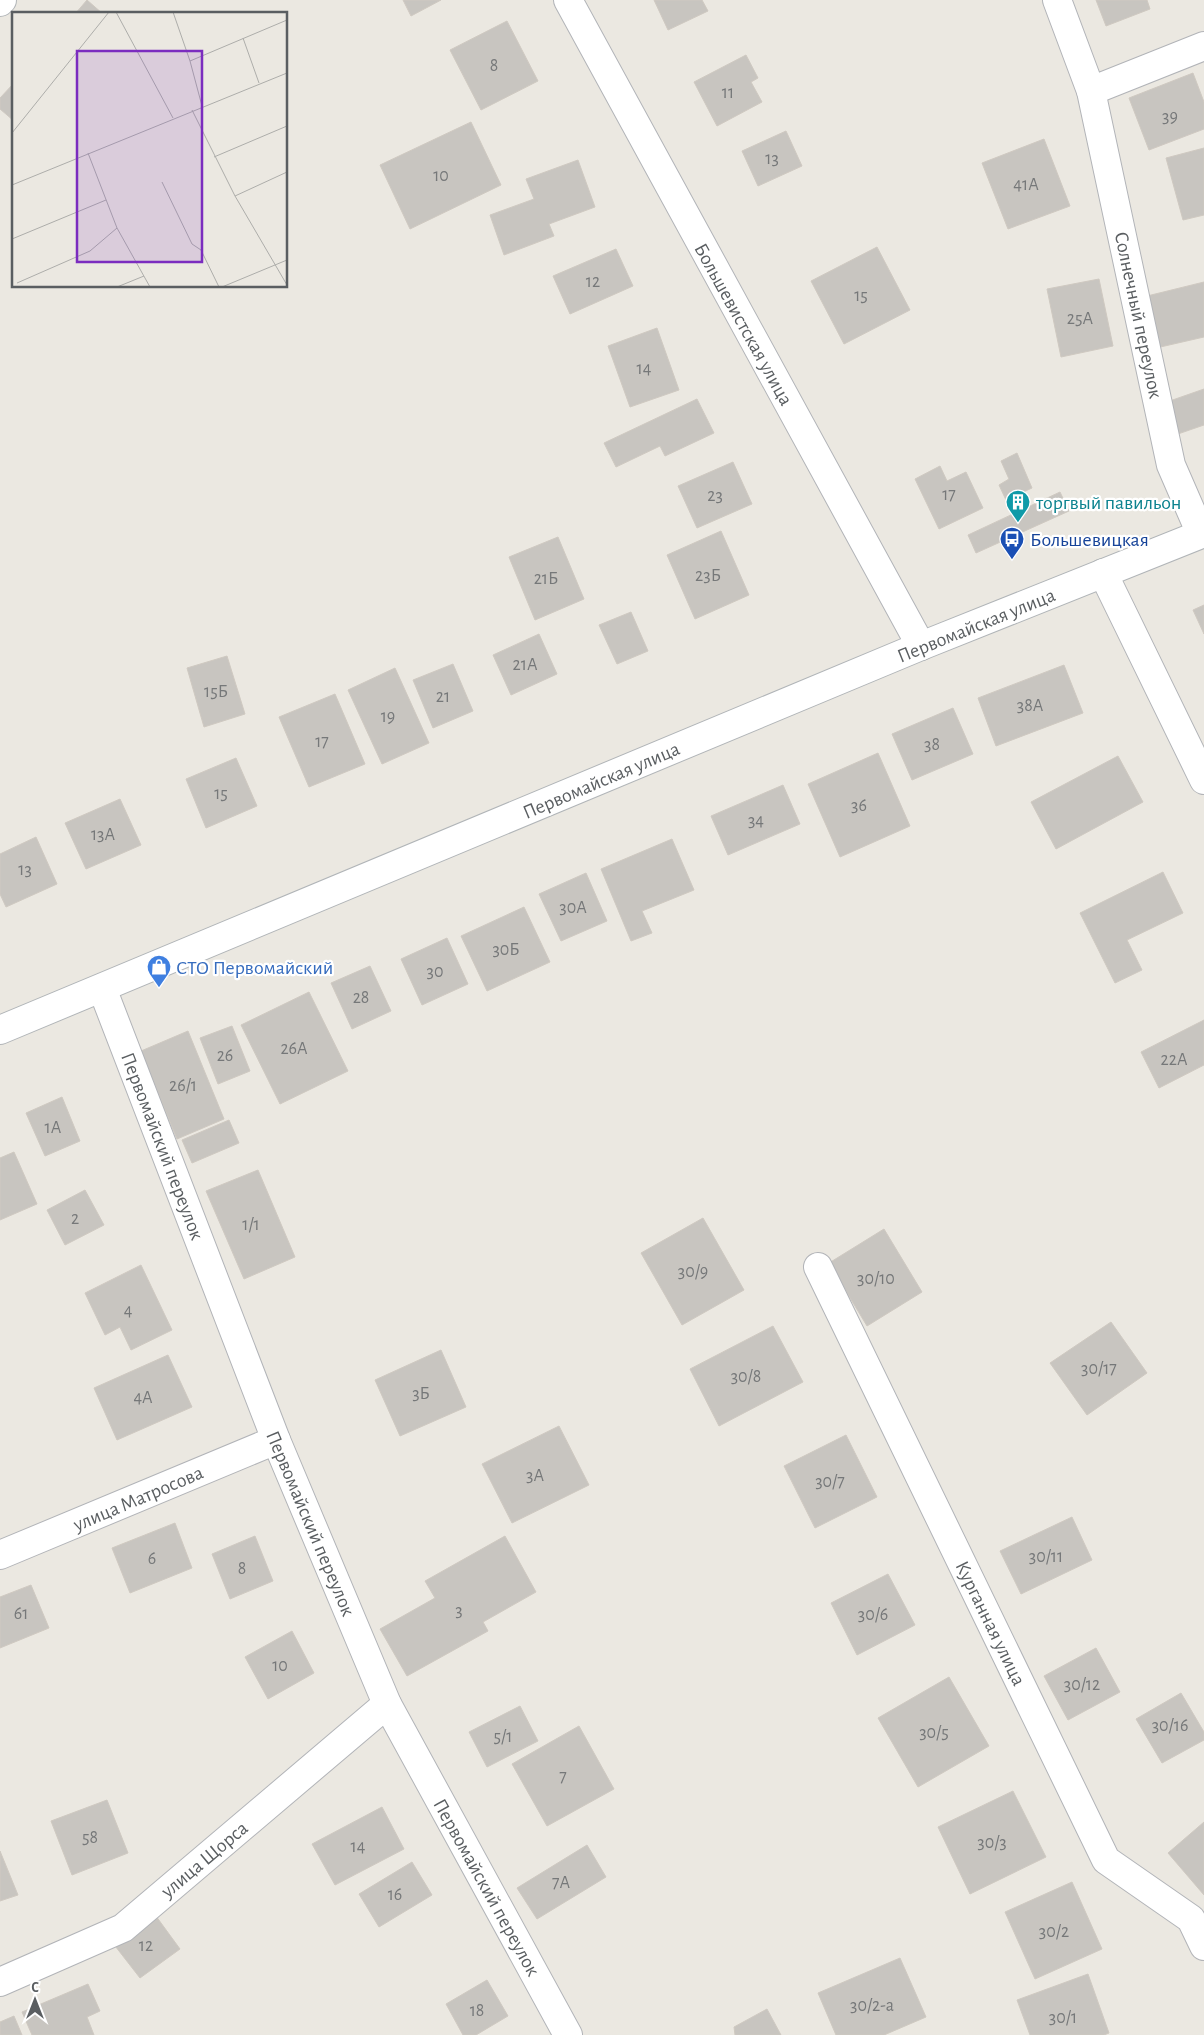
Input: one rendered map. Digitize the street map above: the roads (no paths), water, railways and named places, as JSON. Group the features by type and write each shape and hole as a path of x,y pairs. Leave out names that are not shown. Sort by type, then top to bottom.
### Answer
{"street":[{"name":"Большевистская улица","path":"568,0 921,646"},
{"name":"Солнечный переулок","path":"1058,0 1091,91 1171,465 1203,533"},
{"path":"1091,91 1204,46"},
{"name":"Первомайская улица","path":"0,1030 921,646 1203,533"},
{"path":"1103,573 1204,780"},
{"name":"Первомайский переулок","path":"102,988 276,1440 387,1704 568,2035"},
{"name":"Курганная улица","path":"818,1267 1106,1860 1191,1919 1204,1946"},
{"name":"улица Матросова","path":"0,1556 276,1440"},
{"name":"улица Щорса","path":"0,1982 123,1928 387,1704"}],"place":[{"name":"торгвый павильон","path":"1018,523"},
{"name":"Большевицкая","path":"1012,560"},
{"name":"СТО Первомайский","path":"159,988"}]}
